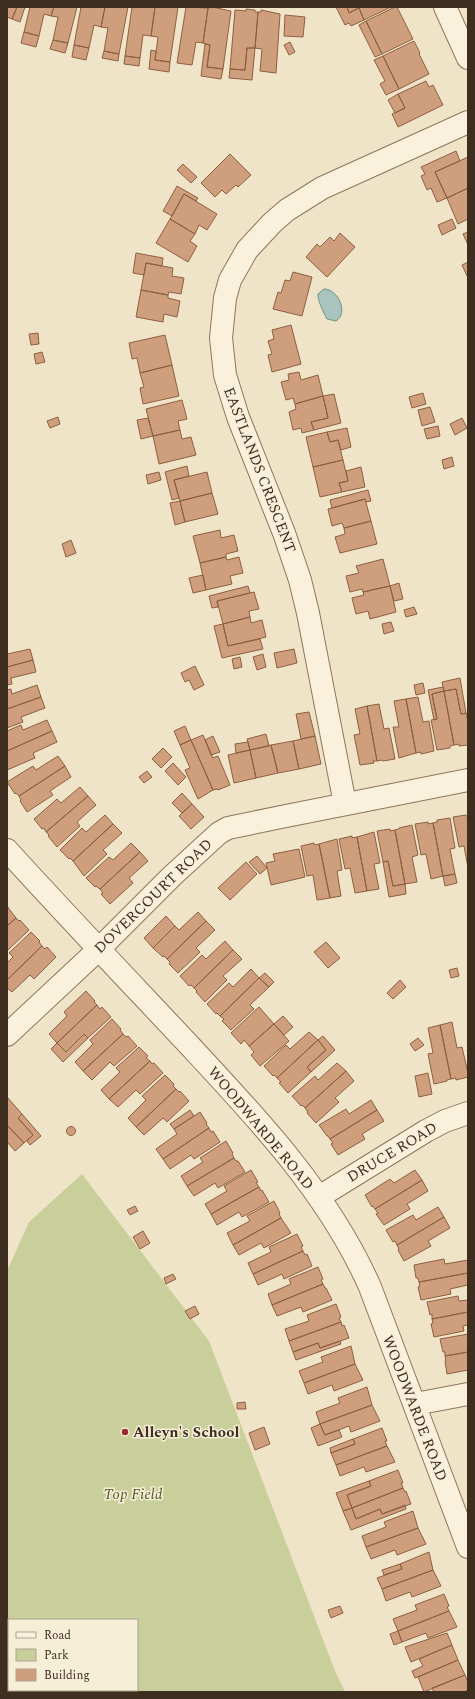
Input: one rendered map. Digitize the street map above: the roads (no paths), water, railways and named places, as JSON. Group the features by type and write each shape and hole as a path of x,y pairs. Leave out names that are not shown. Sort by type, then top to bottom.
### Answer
{"street":[{"path":"445,7 468,58"},
{"name":"EASTLANDS CRESCENT","path":"345,804 308,613 300,580 284,533 238,417 225,375 221,338 225,298 230,280 247,250 272,223 287,210 322,188 468,122"},
{"name":"DOVERCOURT ROAD","path":"7,1035 172,876 219,833 228,828 468,780"},
{"name":"WOODWARDE ROAD","path":"7,850 256,1118 319,1197 345,1236 362,1269 468,1547"},
{"name":"DRUCE ROAD","path":"319,1197 426,1130 445,1121 468,1113"},
{"path":"414,1404 468,1394"}],"water":[{"path":"324,289 334,293 342,307 342,313 336,321 327,319 321,306 318,294"}],"place":[{"name":"Alleyn's School","path":"125,1432"}],"park label":[{"name":"Top Field","path":"133,1494"}]}
